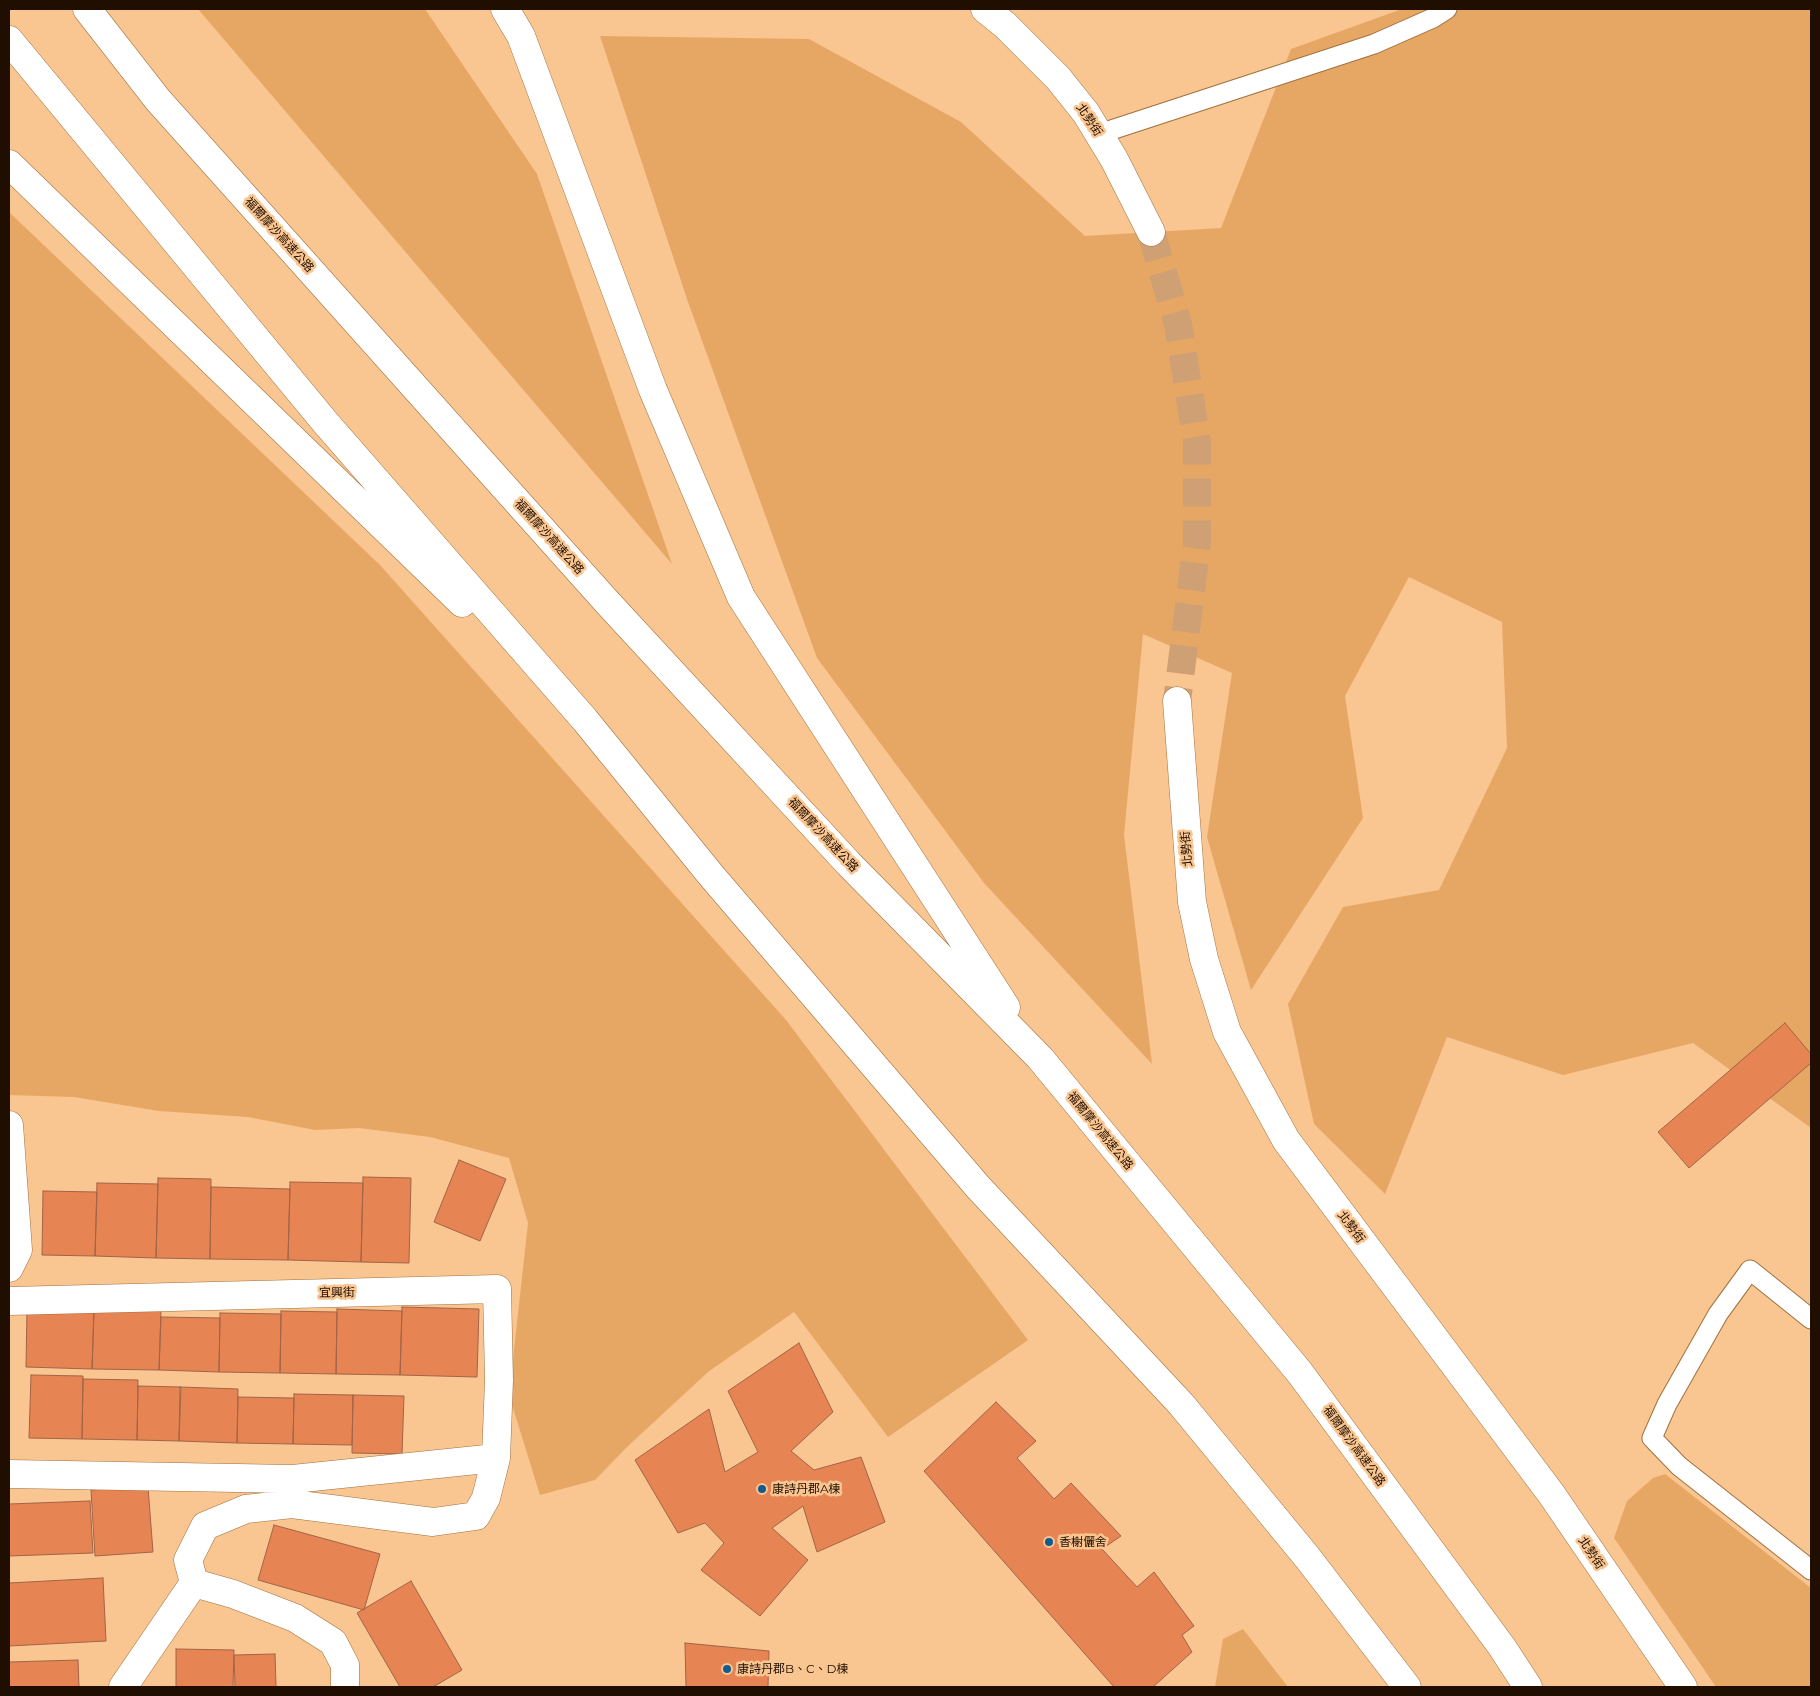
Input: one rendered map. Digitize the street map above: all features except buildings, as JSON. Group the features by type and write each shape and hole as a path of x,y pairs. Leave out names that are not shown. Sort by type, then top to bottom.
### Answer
{"main road":[{"name":"福爾摩沙高速公路","path":"87,9 158,100 607,602 849,864 1040,1058 1198,1252 1300,1373 1502,1647 1528,1687"},
{"path":"505,9 521,36 653,390 741,598 1040,1058"},
{"name":"北勢街","path":"995,17 1058,78 1086,113 1151,232"},
{"path":"9,40 325,422 585,720 710,874 978,1187 1181,1404 1306,1556 1407,1687"},
{"path":"9,164 294,443 585,720"},
{"name":"北勢街","path":"1177,702 1192,902 1204,959 1227,1032 1286,1140 1552,1495 1683,1687"},
{"path":"9,1127 18,1250 9,1268"},
{"name":"宜興街","path":"9,1301 497,1288 499,1380 496,1458 486,1498 476,1516 433,1522 292,1504 246,1509 205,1526 188,1560 194,1583"},
{"path":"9,1474 293,1479 496,1458"},
{"path":"123,1687 194,1583 233,1594 295,1618 334,1642 345,1665 345,1687"}],"lane":[{"path":"1099,134 1374,44 1433,18 1447,9"},
{"path":"1811,1319 1750,1270 1718,1314 1667,1404 1652,1438 1679,1466 1811,1570"}],"shaded area":[{"path":"198,9 425,9 537,174 672,564"},
{"path":"1402,9 1811,9 1811,1128 1693,1043 1563,1075 1447,1037 1385,1194 1314,1124 1288,1004 1343,907 1439,890 1507,748 1502,622 1409,577 1345,696 1363,818 1251,990 1207,837 1232,673 1143,634 1124,835 1152,1064 984,883 817,658 688,302 600,36 809,39 961,122 1085,236 1221,228 1291,49"},
{"path":"9,212 380,565 786,1020 1028,1340 888,1437 794,1312 708,1372 627,1447 595,1480 540,1495 509,1395 528,1223 509,1158 430,1137 359,1128 315,1130 248,1117 159,1111 74,1097 9,1095"},
{"path":"1665,1474 1811,1588 1811,1687 1716,1687 1614,1538 1627,1501 1653,1478"},
{"path":"1243,1629 1288,1687 1215,1687 1223,1639"}],"tunnel":[{"path":"1151,232 1178,324 1197,442 1197,543 1177,701"}],"place":[{"name":"康詩丹郡A棟","path":"762,1489"},
{"name":"香榭儷舍","path":"1049,1542"},
{"name":"康詩丹郡B、C、D棟","path":"727,1669"}]}
